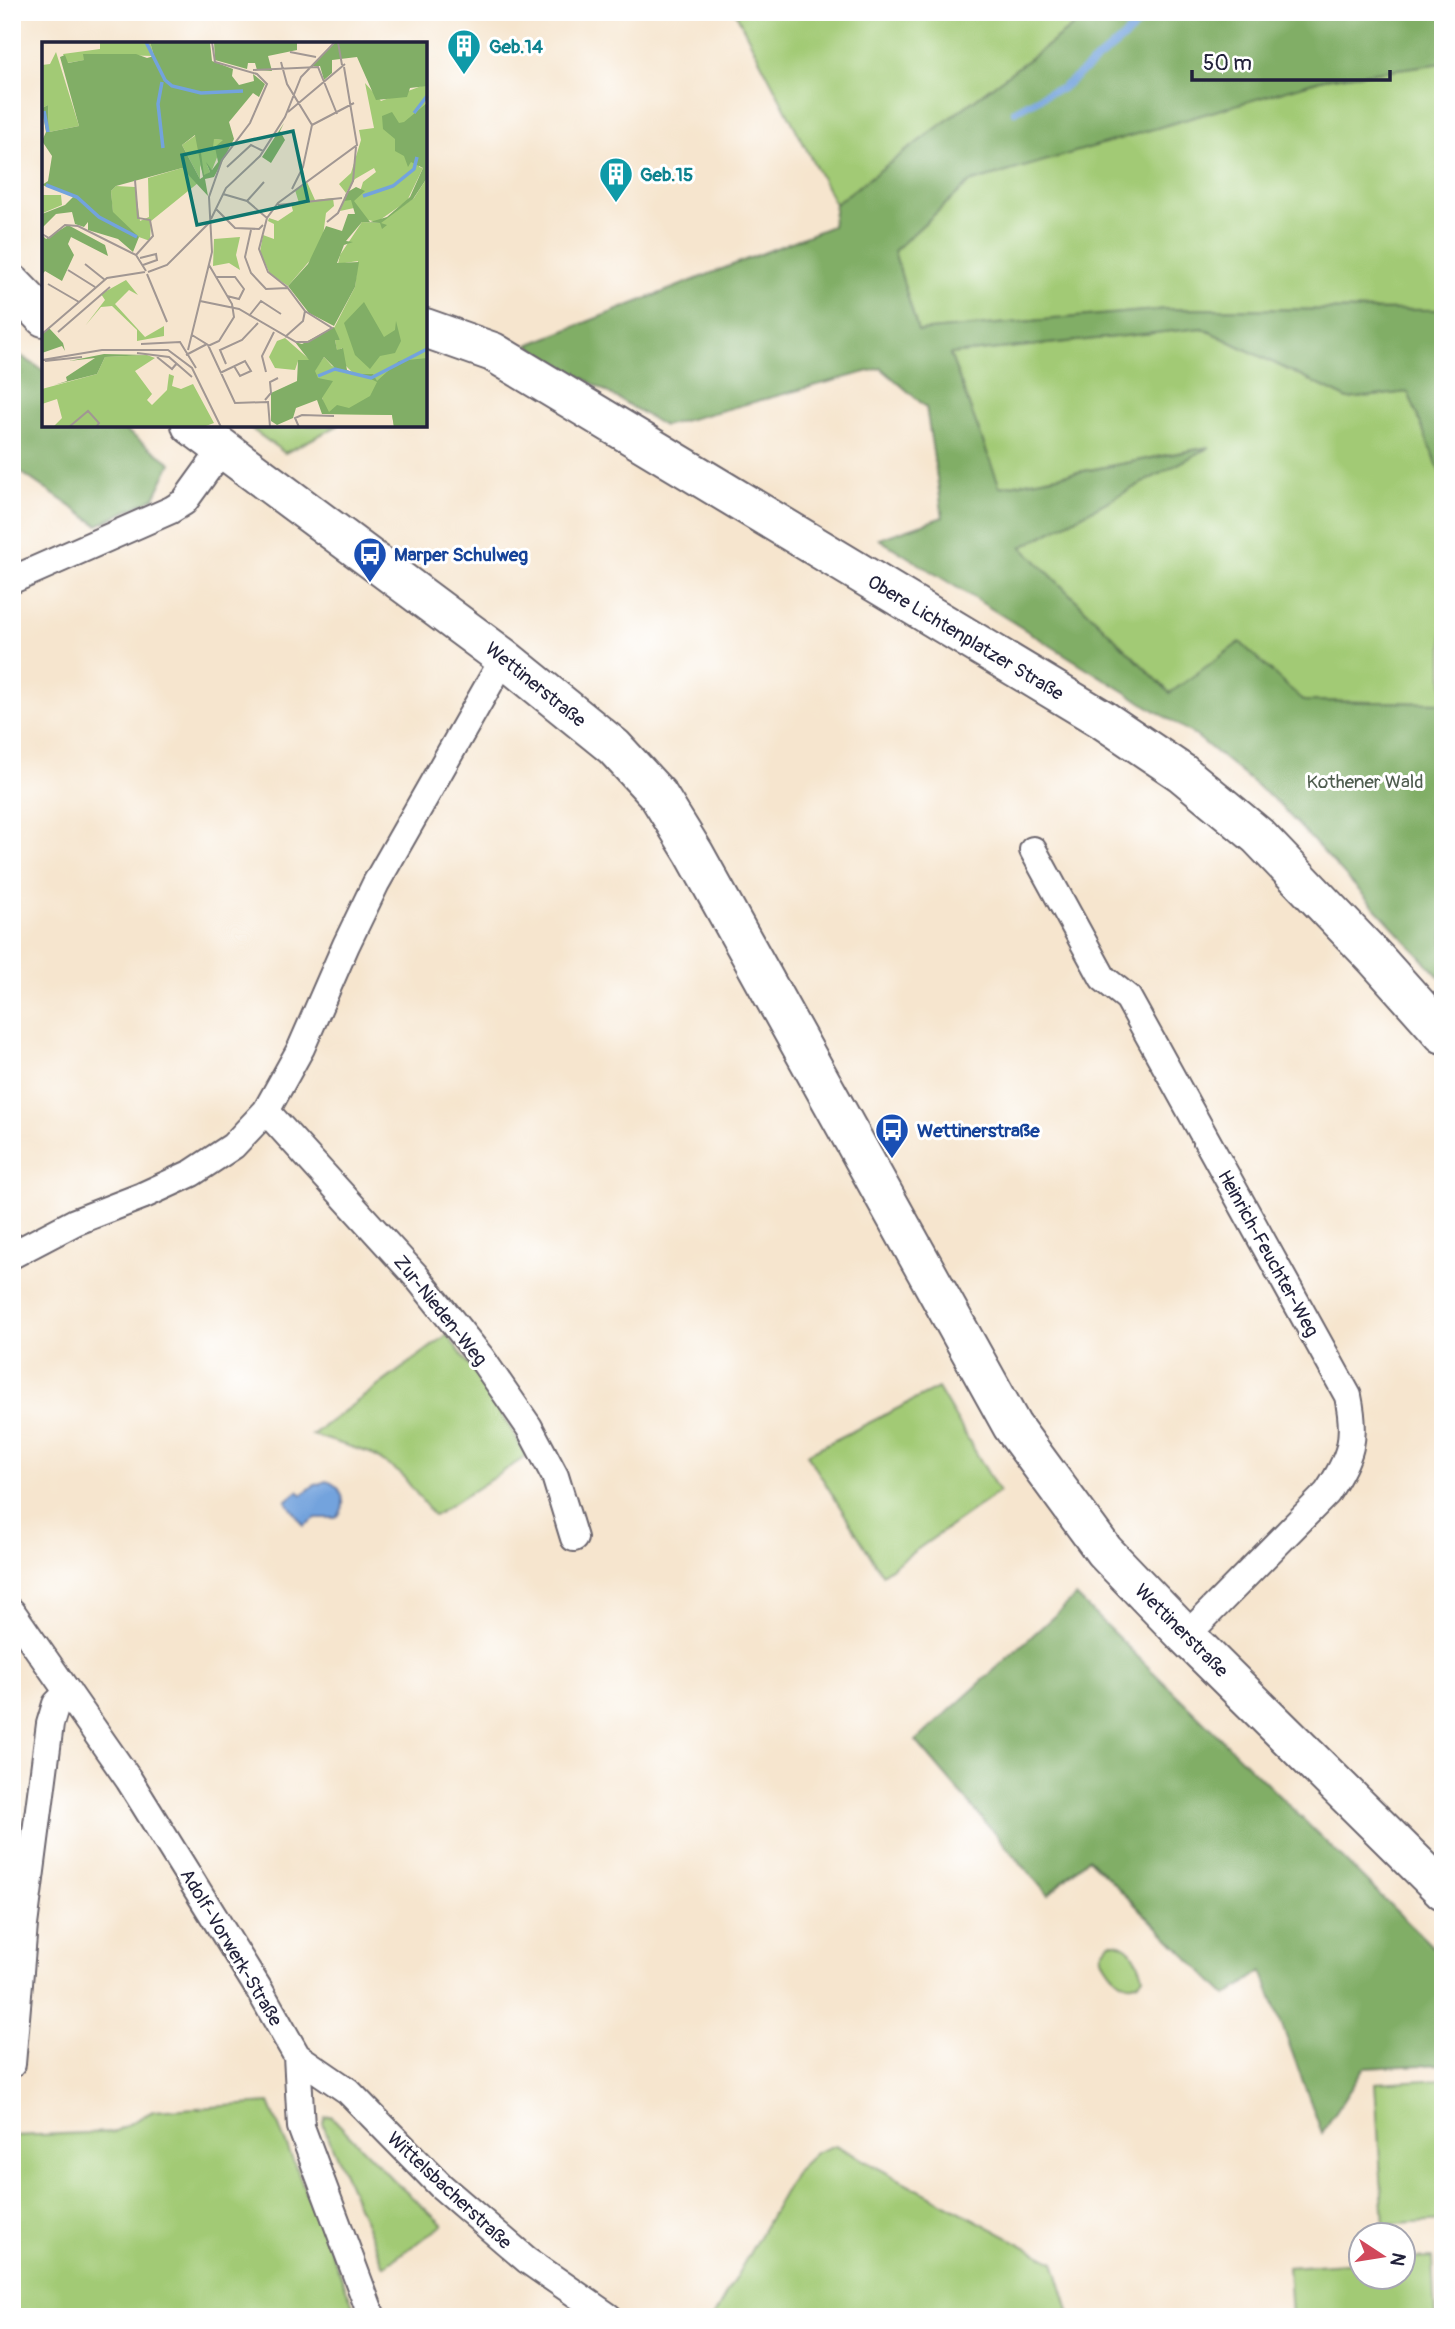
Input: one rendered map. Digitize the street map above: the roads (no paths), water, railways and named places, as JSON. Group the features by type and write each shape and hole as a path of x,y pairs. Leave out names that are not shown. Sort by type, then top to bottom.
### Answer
{"street":[{"path":"12,282 42,282"},
{"path":"12,282 42,315"},
{"name":"Obere Lichtenplatzer Straße","path":"427,329 493,352 1102,719 1182,773 1258,836 1376,959 1443,1034"},
{"name":"Wettinerstraße","path":"194,427 504,658 614,747 658,795 694,853 1012,1426 1104,1551 1186,1636 1443,1890"},
{"path":"12,580 184,502 223,448"},
{"path":"12,1255 75,1222 192,1173 233,1146 266,1111 300,1048 376,883 504,658"},
{"name":"Heinrich-Feuchter-Weg","path":"1033,850 1103,978 1128,998 1348,1396 1353,1420 1352,1444 1342,1470 1327,1493 1186,1636"},
{"name":"Zur-Nieden-Weg","path":"266,1111 416,1276 480,1356 529,1427 555,1476 574,1538"},
{"name":"Adolf-Vorwerk-Straße","path":"12,1612 129,1780 260,1991 297,2056 301,2127 372,2317"},
{"path":"12,2064 23,1925 50,1724 56,1704 68,1692"},
{"name":"Wittelsbacherstraße","path":"297,2056 348,2091 441,2186 527,2260 609,2317"}],"water":[{"path":"326,1481 340,1491 343,1502 340,1513 336,1518 316,1518 304,1526 286,1501 298,1491 302,1495 313,1486"}],"waterway":[{"path":"1015,111 1061,89 1151,12"}],"place":[{"name":"Geb.14","path":"464,76"},
{"name":"Geb.15","path":"616,204"},
{"name":"Marper Schulweg","path":"370,584"},
{"name":"Wettinerstraße","path":"892,1160"}],"park label":[{"name":"Kothener Wald","path":"1365,781"}]}
